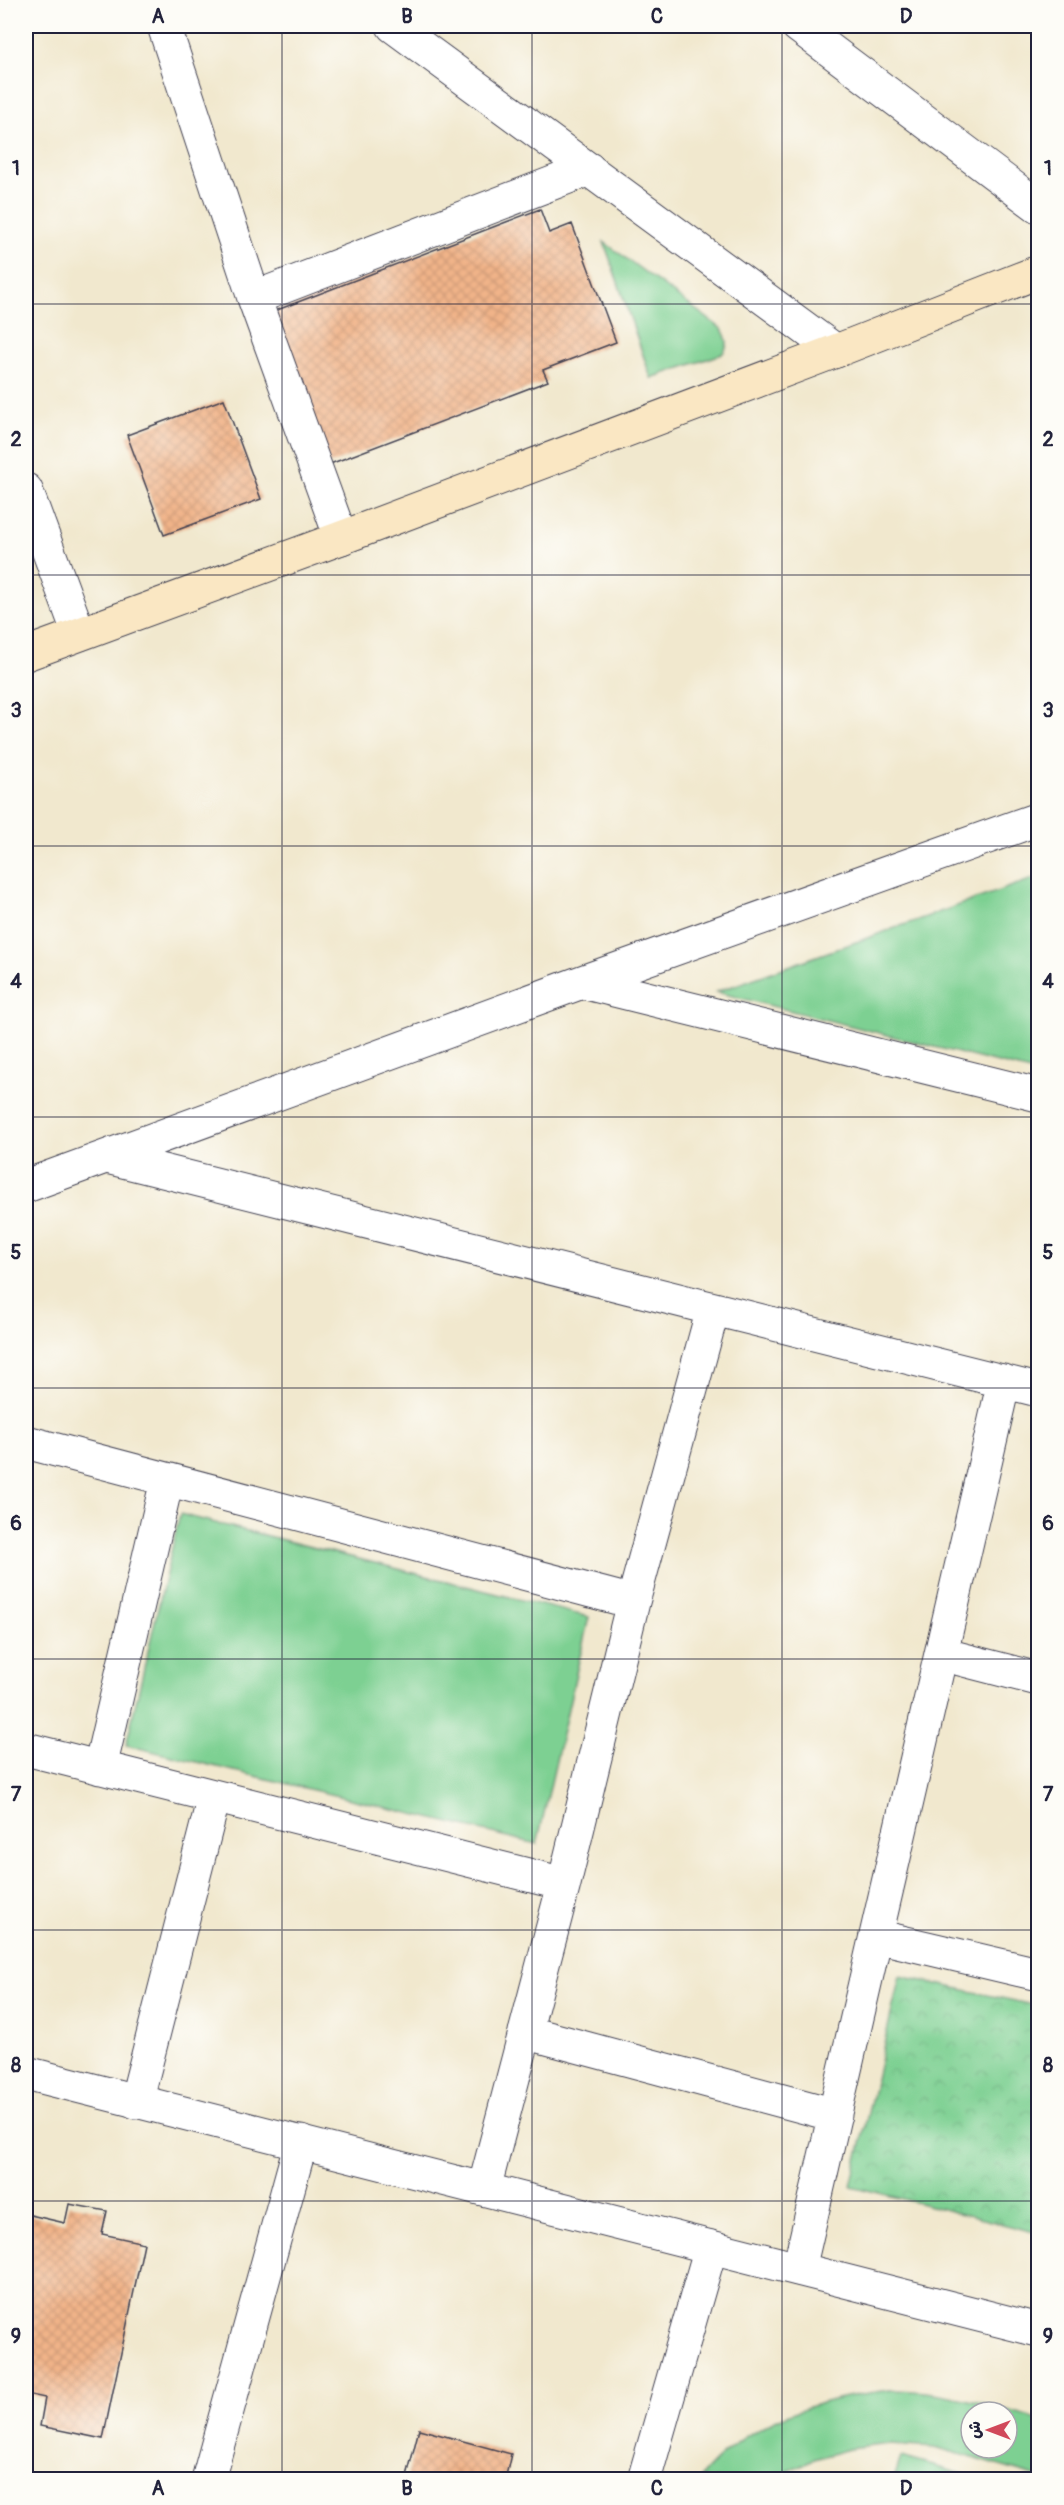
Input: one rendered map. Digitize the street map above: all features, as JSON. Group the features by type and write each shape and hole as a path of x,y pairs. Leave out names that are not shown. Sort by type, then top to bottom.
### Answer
{"main road":[{"path":"26,654 341,538 1038,272"}],"street":[{"path":"164,26 254,298 341,538"},
{"path":"798,26 1038,207"},
{"path":"401,28 836,351"},
{"path":"254,298 589,169"},
{"path":"26,490 79,634"},
{"path":"26,1186 582,982 1038,819"},
{"path":"582,982 1038,1095"},
{"path":"107,1157 1038,1390"},
{"path":"484,2189 564,1884 633,1602 713,1309"},
{"path":"799,2269 1004,1381"},
{"path":"26,1442 633,1602"},
{"path":"100,1768 167,1480"},
{"path":"941,1654 1038,1679"},
{"path":"26,1749 564,1884"},
{"path":"136,2102 214,1797"},
{"path":"876,1936 1038,1974"},
{"path":"525,2032 835,2115"},
{"path":"26,2073 1038,2330"},
{"path":"208,2480 301,2142"},
{"path":"644,2480 711,2247"}],"green space":[{"path":"604,242 722,329 727,342 722,354 651,378"},
{"path":"1038,877 1038,1073 716,992"},
{"path":"180,1514 589,1617 537,1844 126,1745"},
{"path":"900,1976 1038,2006 1038,2233 851,2186"},
{"path":"890,2390 929,2392 969,2400 959,2400 959,2454 935,2447 890,2444 849,2449 808,2461 774,2479 699,2479 739,2441 761,2427 785,2416 836,2399"},
{"path":"1019,2413 1038,2419 1038,2477 980,2460 1019,2460"},
{"path":"901,2457 980,2479 894,2479"}],"building":[{"path":"540,209 549,233 572,224 616,342 543,370 548,381 330,464 272,312"},
{"path":"224,399 261,499 164,535 127,435"},
{"path":"69,2204 107,2211 102,2234 144,2243 103,2439 40,2426 45,2398 26,2394 26,2214 65,2223"},
{"path":"419,2429 511,2454 505,2480 406,2480"}]}
